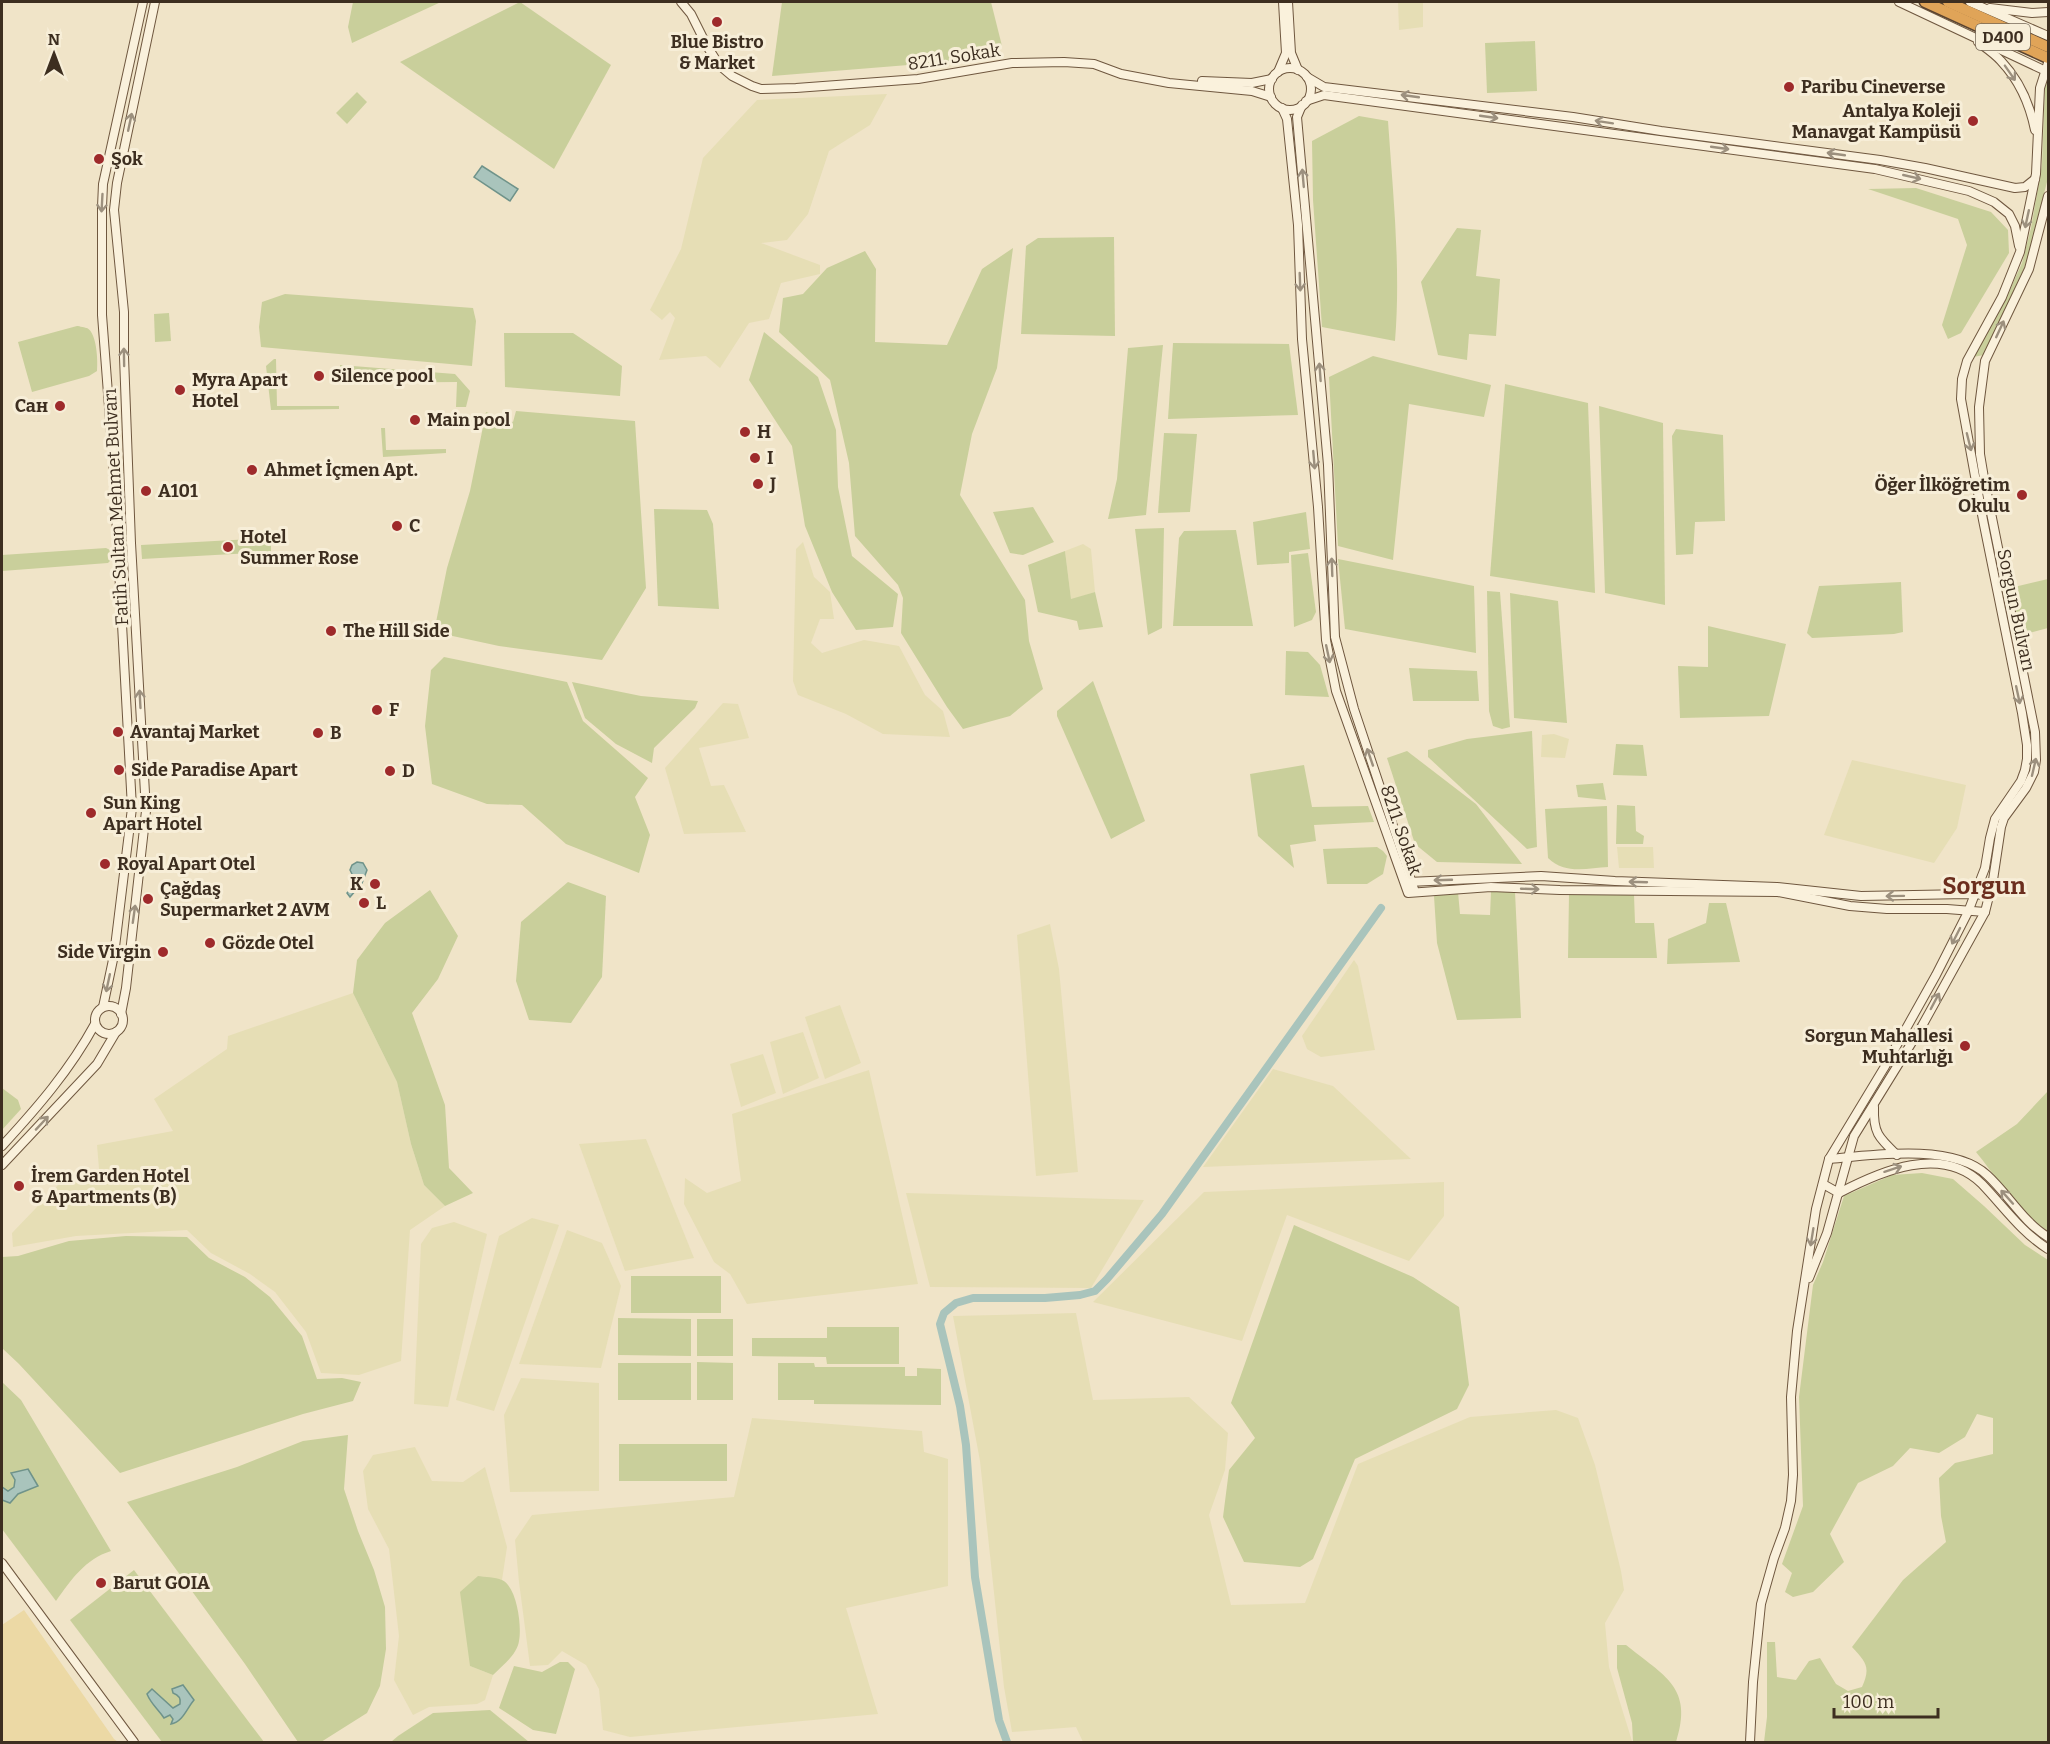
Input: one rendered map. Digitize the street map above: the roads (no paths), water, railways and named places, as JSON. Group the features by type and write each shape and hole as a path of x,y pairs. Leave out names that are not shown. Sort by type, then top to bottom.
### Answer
{"highway":[{"name":"D400","path":"1924,2 1963,9 2049,58"},
{"name":"D400","path":"1948,2 2049,47"}],"main road":[{"name":"Fatih Sultan Mehmet Bulvarı","path":"2,1146 61,1079 95,1024 95,1015 103,1007 114,955 132,808 113,459 102,315 102,207 104,184 142,2"},
{"name":"Fatih Sultan Mehmet Bulvarı","path":"2,1165 97,1064 122,1024 121,1014 146,811 131,543 123,305 114,210 117,183 155,2"},
{"name":"8211. Sokak","path":"681,2 691,14 719,65 732,76 761,89 918,79 1012,63 1064,62 1094,64 1121,74 1252,91 1271,97"},
{"path":"1283,2 1286,53 1269,88 1273,102 1282,108 1292,109 1324,95 1875,169 1969,191 1994,202 2009,214 2015,226 2020,252"},
{"path":"1288,2 1291,53 1298,70"},
{"path":"1899,2 2047,69"},
{"path":"1979,6 2049,36"},
{"path":"1963,9 1979,6 2018,12 2049,12"},
{"path":"1968,34 2000,59 2012,74 2027,102 2038,141"},
{"path":"1278,72 1287,68 1298,70 1324,87 1573,117 1880,160 2015,188 2025,187 2035,179"},
{"name":"Sorgun Bulvarı","path":"1804,1291 1816,1209 1829,1159 1893,1052 1968,912 1985,868 1995,819 2020,781 2027,759 2027,745 1963,412 1962,379 1967,361 2002,297 2020,252 2035,179 2040,88 2047,69"},
{"path":"1307,77 1310,92 1297,117 1328,465 1335,637 1354,709 1408,882 1541,876 1777,887 1861,896 1975,894 1990,896"},
{"path":"1150,79 1252,83 1272,79"},
{"name":"8211. Sokak","path":"1282,108 1287,119 1298,225 1302,339 1318,507 1326,640 1336,691 1408,882 1415,892 1491,887 1778,892 1850,906 1985,912"},
{"name":"Sorgun Bulvarı","path":"1804,1291 1827,1233 1854,1136 1922,1026 1985,912 2004,818 2026,788 2034,772 2037,746 1984,478 1980,454 1979,407 1985,361 2029,269 2049,196"},
{"path":"1967,361 1985,361"},
{"path":"1963,412 1979,407"},
{"path":"103,1007 111,1006 121,1014"},
{"path":"95,1024 104,1034 116,1032"},
{"path":"1874,1106 1876,1133 1897,1155"},
{"path":"1829,1159 1937,1155 1975,1165 1987,1175 2031,1224 2049,1237"},
{"path":"1823,1184 1839,1193 1873,1176 1901,1166 1924,1164 1958,1168 1979,1182 2023,1231 2049,1249"},
{"path":"1750,1743 1761,1604 1791,1501 1792,1376 1804,1291"},
{"path":"2,1563 134,1743"}],"water":[{"path":"482,166 518,189 510,201 474,177"},
{"path":"357,862 363,863 367,870 362,883 350,897 347,893 352,888 350,882 354,878 350,870"},
{"path":"28,1469 38,1486 18,1494 10,1503 2,1500 2,1487 8,1491 14,1487 15,1480 11,1473"},
{"path":"183,1685 194,1700 182,1718 171,1724 173,1719 170,1715 164,1718 147,1694 152,1689 173,1708 180,1704 180,1700 172,1689"}],"waterway":[{"path":"1007,1742 999,1720 975,1577 966,1445 960,1406 940,1324 944,1313 956,1303 973,1298 1045,1298 1080,1295 1095,1291 1162,1214 1381,908"}],"place":[{"name":"Blue Bistro & Market","path":"717,22"},
{"name":"Paribu Cineverse","path":"1789,87"},
{"name":"Antalya Koleji Manavgat Kampüsü","path":"1973,121"},
{"name":"Şok","path":"99,159"},
{"name":"Silence pool","path":"319,376"},
{"name":"Myra Apart Hotel","path":"180,390"},
{"name":"Сан","path":"60,406"},
{"name":"Main pool","path":"415,420"},
{"name":"H","path":"745,432"},
{"name":"I","path":"755,458"},
{"name":"Ahmet İçmen Apt.","path":"252,470"},
{"name":"J","path":"758,484"},
{"name":"A101","path":"146,491"},
{"name":"Öğer İlköğretim Okulu","path":"2022,495"},
{"name":"C","path":"397,526"},
{"name":"Hotel Summer Rose","path":"228,547"},
{"name":"The Hill Side","path":"331,631"},
{"name":"F","path":"377,710"},
{"name":"Avantaj Market","path":"118,732"},
{"name":"B","path":"318,733"},
{"name":"Side Paradise Apart","path":"119,770"},
{"name":"D","path":"390,771"},
{"name":"Sun King Apart Hotel","path":"91,813"},
{"name":"Royal Apart Otel","path":"105,864"},
{"name":"K","path":"375,884"},
{"name":"Çağdaş Supermarket 2 AVM","path":"148,899"},
{"name":"L","path":"364,903"},
{"name":"Gözde Otel","path":"210,943"},
{"name":"Side Virgin","path":"163,952"},
{"name":"Sorgun Mahallesi Muhtarlığı","path":"1965,1046"},
{"name":"İrem Garden Hotel & Apartments (B)","path":"19,1186"},
{"name":"Barut GOIA","path":"101,1583"}],"district":[{"name":"Sorgun","path":"1984,886"}]}
